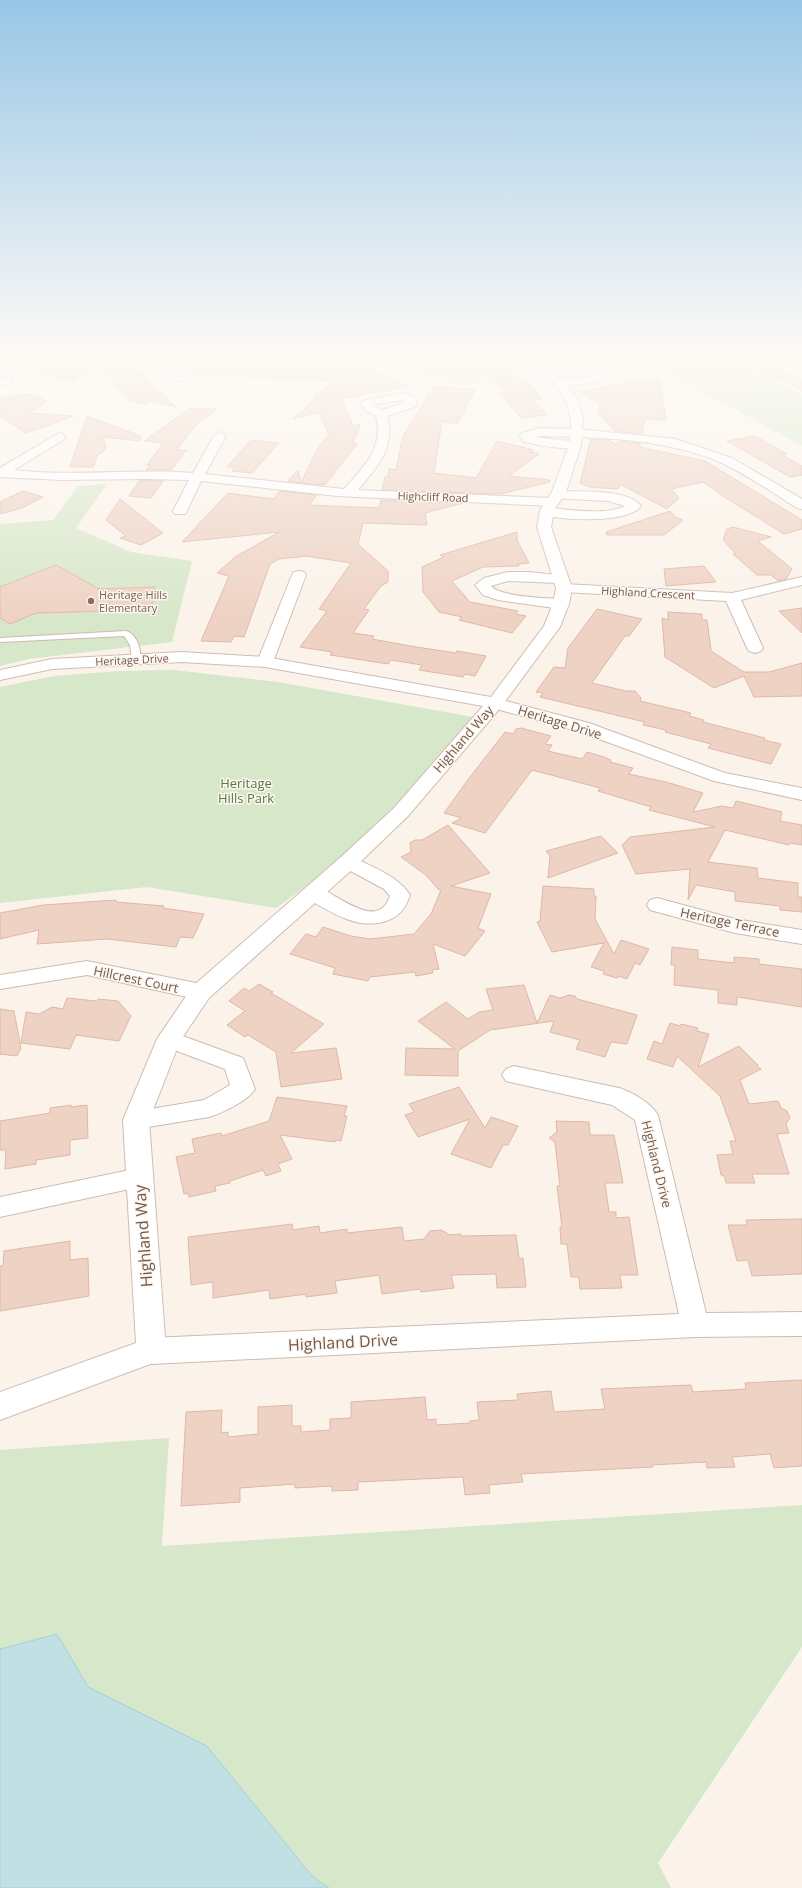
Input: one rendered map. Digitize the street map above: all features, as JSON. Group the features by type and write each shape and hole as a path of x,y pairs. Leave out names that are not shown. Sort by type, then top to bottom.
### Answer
{"street":[{"name":"Highcliff Road","path":"0,473 46,445"},
{"path":"180,511 215,445"},
{"path":"348,493 377,456 382,445"},
{"name":"Highland Way","path":"151,1351 136,1120 169,1039 200,992 348,862 401,812 495,703 552,628 561,604 562,583 544,527 574,445"},
{"path":"689,445 728,461 802,505"},
{"name":"Highcliff Road","path":"0,473 61,478 164,475 197,477 260,486 348,493 552,503"},
{"path":"618,498 629,502 634,506 631,509 621,512 607,514 552,503 618,498"},
{"path":"265,662 299,575"},
{"path":"561,604 503,598 488,592 482,585 488,580 498,577 562,583"},
{"name":"Highland Crescent","path":"562,583 732,597 802,581"},
{"path":"732,597 755,648"},
{"name":"Heritage Drive","path":"0,675 52,664 182,657 265,662 495,703 583,728 720,777 802,794"},
{"path":"313,893 355,915 372,917 389,914 399,904 400,895 391,885 348,862"},
{"name":"Heritage Terrace","path":"658,905 735,926 802,937"},
{"name":"Hillcrest Court","path":"0,982 87,968 200,992"},
{"path":"136,1120 209,1108 243,1089 234,1064 169,1039"},
{"name":"Highland Drive","path":"514,1075 619,1097 646,1115 694,1325"},
{"path":"0,1207 139,1178"},
{"name":"Highland Drive","path":"0,1406 151,1351 694,1325 802,1324"}],"lane":[{"path":"0,640 126,633 131,637 135,645 136,660"}],"green space":[{"name":"Heritage Hills Elementary","path":"107,484 76,528 131,552 192,561 172,642 29,659 0,666 0,524 53,520 78,486"},
{"name":"Heritage Hills Park","path":"174,670 278,682 473,717 409,798 353,852 276,908 147,887 0,903 0,687 54,676 120,671"},
{"path":"169,1438 162,1546 802,1505 802,1647 658,1863 671,1888 329,1888 312,1876 207,1746 88,1687 57,1634 0,1649 0,1450"}],"water":[{"path":"57,1634 88,1687 207,1746 312,1876 329,1888 0,1888 0,1649"}],"building":[{"path":"77,445 105,445 106,449 102,453 98,454 93,467 70,467"},
{"path":"161,445 181,445 177,450 186,450 171,470 146,470 150,465 147,465"},
{"path":"246,445 277,445 252,473 232,471 235,467 227,467"},
{"path":"356,445 325,485 301,483 319,446"},
{"path":"401,445 438,445 434,473 476,478 495,445 514,445 534,450 530,452 539,454 509,476 550,480 550,482 500,494 382,490 385,477 388,477 389,469 396,470"},
{"path":"589,445 640,445 640,447 705,461 802,520 802,529 784,534 703,482 671,489 679,498 667,509 620,484 618,489 589,487 580,483"},
{"path":"734,445 771,445 787,454 782,455 802,466 802,475 790,477"},
{"path":"298,470 301,483 288,481"},
{"path":"139,481 163,481 151,498 129,496"},
{"path":"23,491 43,497 22,508 0,514 0,502"},
{"path":"280,491 317,495 309,505 379,508 381,500 463,503 425,513 427,525 363,523 358,544 388,571 388,582 381,586 364,609 369,610 353,633 374,636 372,639 410,646 486,656 475,676 465,674 463,677 419,670 422,665 391,660 388,664 330,655 332,652 300,647 327,611 319,609 351,563 306,556 279,559 270,564 244,637 234,636 231,642 201,641 229,576 217,573 235,557 279,532 182,542 228,493 273,499"},
{"path":"120,499 163,533 141,545 120,538 126,536 106,520"},
{"path":"670,511 675,517 683,520 664,535 607,535 606,532"},
{"path":"733,527 771,537 758,541 792,569 786,579 778,581 771,575 757,575 733,554 736,554 723,540 727,529"},
{"path":"517,532 517,540 529,563 518,564 519,566 483,567 452,581 470,602 518,611 515,614 526,616 512,633 459,620 462,617 439,612 423,592 422,567 444,557 440,555"},
{"name":"Heritage Hills Elementary","path":"56,565 99,589 155,587 151,610 36,613 10,624 0,618 0,587"},
{"path":"704,566 716,582 666,586 664,569"},
{"path":"802,608 802,633 779,611"},
{"path":"597,609 642,619 629,636 625,636 592,683 626,691 635,691 641,698 640,701 691,713 689,716 704,720 703,722 765,738 764,740 781,744 771,764 708,748 711,744 665,732 666,730 643,725 645,722 540,697 543,693 536,692 554,667 565,668 568,648"},
{"path":"668,612 702,614 702,620 707,620 711,651 744,672 769,672 802,663 802,696 754,697 744,676 714,688 665,657 662,618 668,620"},
{"path":"521,728 551,736 545,744 552,745 548,751 582,759 587,752 611,760 610,762 633,768 629,774 666,782 703,793 693,812 722,806 733,808 736,801 782,812 780,821 802,825 802,845 790,843 789,845 725,830 708,862 757,868 758,878 798,883 798,897 802,897 802,912 780,910 780,906 735,901 735,892 696,885 688,900 690,869 636,874 622,845 630,837 715,827 649,810 651,807 598,791 600,788 532,770 485,833 452,823 462,818 444,813 467,781 505,732 513,734 516,729"},
{"path":"448,825 490,873 451,886 491,894 478,928 485,931 465,956 433,944 439,969 432,970 433,973 416,976 415,972 370,977 368,981 333,974 335,968 290,954 306,934 316,937 323,927 351,936 370,939 414,934 431,914 441,890 439,890 426,875 401,857 411,852 410,843 415,840 422,840"},
{"path":"601,836 618,853 548,878 550,856 546,851"},
{"path":"543,886 594,889 594,896 596,896 595,919 614,954 621,940 649,949 640,965 635,963 627,979 603,974 604,971 591,967 604,943 552,952 537,922 540,921"},
{"path":"116,900 116,902 164,906 163,908 204,914 193,938 180,937 176,947 107,939 37,944 39,930 0,939 0,913 43,905"},
{"path":"672,947 698,950 698,959 734,963 734,957 759,959 759,964 802,969 802,1007 737,997 737,1005 718,1003 718,990 674,985 675,965 671,965"},
{"path":"259,984 273,992 271,993 324,1024 291,1053 336,1048 342,1079 281,1087 276,1052 248,1035 245,1037 227,1025 245,1011 229,1001 244,988 249,991"},
{"path":"524,985 537,1023 550,995 560,998 569,995 575,996 577,999 637,1015 627,1044 611,1042 605,1057 576,1049 580,1040 550,1032 554,1021 490,1030 458,1051 458,1076 405,1075 406,1048 455,1049 418,1021 446,1002 468,1019 479,1012 493,1010 486,989"},
{"path":"67,998 96,1001 98,999 118,1001 131,1016 119,1041 76,1035 70,1049 21,1043 26,1012 39,1014 52,1007 63,1009"},
{"path":"0,1009 14,1011 21,1048 17,1056 0,1054"},
{"path":"670,1023 698,1028 697,1031 709,1034 698,1067 739,1046 758,1065 757,1066 761,1069 740,1080 749,1104 778,1101 781,1108 787,1111 790,1118 786,1124 789,1133 777,1134 789,1174 752,1174 755,1183 726,1183 724,1175 721,1175 717,1155 733,1154 730,1141 736,1141 720,1096 677,1056 673,1067 647,1059 654,1041 662,1044"},
{"path":"459,1087 485,1128 491,1117 518,1126 508,1145 503,1145 491,1168 451,1154 470,1119 418,1137 405,1115 414,1112 409,1104"},
{"path":"277,1097 347,1106 344,1116 347,1116 341,1141 335,1140 335,1142 280,1135 292,1159 278,1164 281,1171 266,1176 263,1170 230,1181 230,1183 215,1186 216,1191 189,1197 188,1193 184,1194 176,1157 195,1153 192,1139 221,1133 222,1136 269,1121"},
{"path":"71,1105 71,1107 87,1105 88,1138 70,1140 70,1155 36,1160 36,1164 5,1169 6,1150 0,1150 0,1121 50,1113 50,1108"},
{"path":"556,1121 589,1122 590,1135 614,1135 623,1183 605,1183 609,1212 616,1212 616,1218 629,1217 638,1275 620,1275 622,1288 580,1289 579,1277 571,1277 567,1244 561,1244 560,1227 562,1227 557,1186 560,1186 555,1142 549,1138 557,1132"},
{"path":"802,1219 802,1274 752,1276 748,1260 737,1261 728,1225 747,1225 746,1220"},
{"path":"292,1224 293,1230 319,1226 320,1233 347,1229 347,1233 402,1227 404,1241 424,1239 430,1231 441,1230 450,1235 461,1234 461,1236 516,1235 519,1259 523,1258 526,1287 497,1288 496,1274 451,1275 454,1288 421,1292 420,1289 382,1294 379,1275 335,1281 337,1293 306,1297 306,1294 270,1299 269,1290 213,1298 213,1282 191,1285 188,1237"},
{"path":"70,1241 70,1260 88,1258 89,1296 0,1311 0,1266 3,1266 4,1251"},
{"path":"802,1380 802,1466 774,1468 770,1454 732,1457 735,1467 707,1468 706,1462 652,1465 653,1467 521,1474 523,1482 489,1485 490,1493 465,1495 463,1477 358,1482 358,1490 332,1491 332,1486 295,1488 295,1484 240,1488 240,1502 181,1506 186,1412 222,1410 221,1433 228,1432 228,1437 258,1434 258,1407 292,1405 292,1426 301,1426 301,1432 330,1430 330,1419 351,1418 351,1402 425,1397 427,1420 436,1419 436,1425 470,1423 470,1421 479,1420 477,1402 518,1400 517,1394 551,1391 554,1412 605,1409 601,1389 691,1385 693,1392 746,1389 745,1383"}],"place":[{"name":"Heritage Hills Elementary","path":"91,601"}]}
